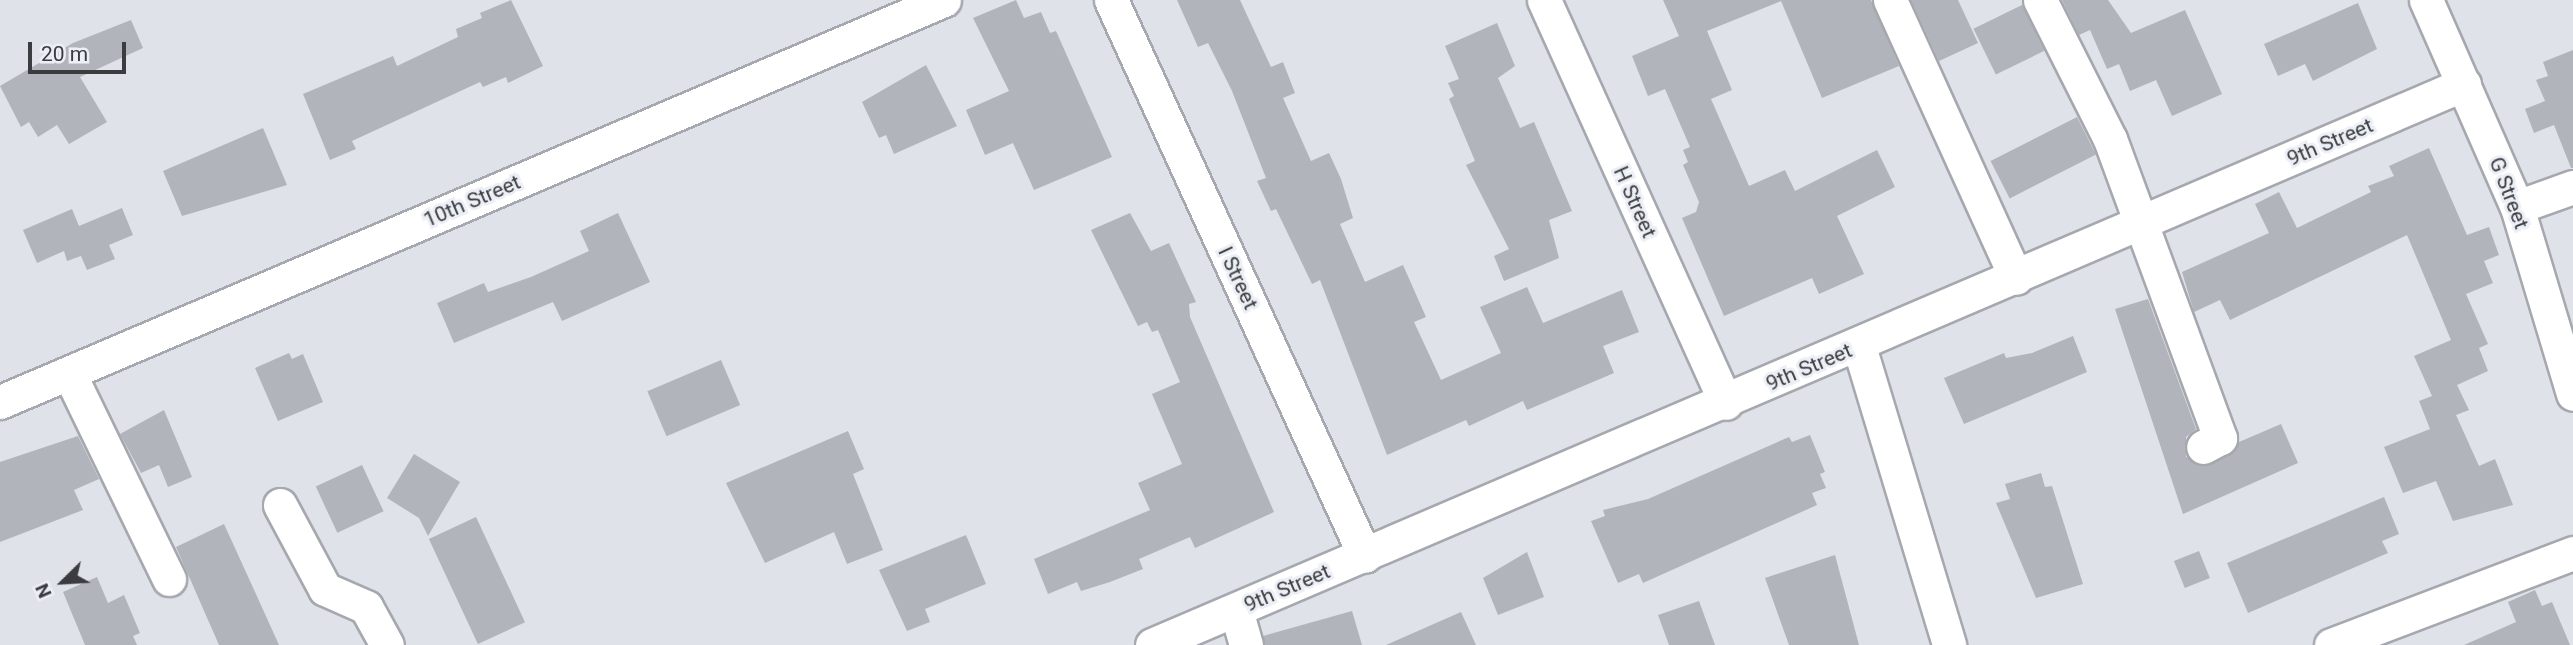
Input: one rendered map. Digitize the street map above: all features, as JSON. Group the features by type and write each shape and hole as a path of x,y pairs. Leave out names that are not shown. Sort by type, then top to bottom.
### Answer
{"street":[{"name":"10th Street","path":"0,402 944,0"},
{"name":"I Street","path":"1111,0 1365,556"},
{"name":"H Street","path":"1544,0 1726,403"},
{"path":"1890,0 2016,278"},
{"path":"2040,0 2110,139 2220,438 2203,447"},
{"name":"G Street","path":"2426,0 2517,206 2573,394"},
{"name":"9th Street","path":"1152,645 1726,403 2464,83"},
{"path":"2517,206 2573,187"},
{"path":"1859,346 1949,645"},
{"path":"69,373 169,579"},
{"path":"280,505 325,589 366,607 387,645"},
{"path":"2331,645 2573,554"},
{"path":"1236,610 1246,645"}],"building":[{"path":"511,0 543,66 508,83 506,77 483,87 480,82 352,141 356,149 330,160 303,94 393,56 397,66 458,37 456,29 482,18 480,13"},
{"path":"1016,0 1024,18 1041,12 1050,33 1056,31 1112,157 1034,190 1013,143 985,155 966,110 1009,91 973,18"},
{"path":"1177,0 1240,0 1271,67 1283,62 1295,93 1283,98 1311,161 1329,153 1341,179 1353,218 1340,224 1365,282 1403,265 1426,317 1414,322 1441,380 1501,353 1480,307 1527,287 1543,323 1622,290 1639,332 1603,346 1614,373 1527,410 1523,401 1469,426 1466,420 1387,455 1320,280 1312,284 1276,209 1271,211 1257,181 1266,178 1232,91 1208,43 1198,47"},
{"path":"1663,0 1871,0 1899,66 1822,98 1781,1 1707,31 1732,90 1711,99 1749,186 1785,170 1795,191 1877,150 1895,187 1837,216 1864,274 1819,294 1812,278 1724,316 1682,218 1696,212 1699,202 1683,165 1688,162 1683,150 1690,147 1665,89 1648,96 1632,56 1679,36"},
{"path":"1911,0 1958,0 1978,43 1939,61"},
{"path":"2062,0 2108,0 2131,33 2185,10 2222,94 2172,116 2156,80 2130,91 2119,64 2107,69 2090,30 2079,35"},
{"path":"2358,3 2377,49 2313,81 2305,64 2278,76 2264,44"},
{"path":"2022,5 2044,51 1996,75 1973,29"},
{"path":"131,20 143,48 80,77 107,122 69,144 57,125 38,137 29,122 21,127 0,86 73,43"},
{"path":"1497,23 1515,66 1498,78 1520,128 1534,122 1572,211 1549,220 1559,258 1504,281 1494,256 1509,249 1466,165 1475,161 1449,99 1454,96 1448,83 1459,79 1445,46"},
{"path":"2573,50 2571,168 2554,125 2534,133 2525,109 2545,101 2536,80 2548,76 2543,62"},
{"path":"926,65 957,126 894,154 886,135 879,138 862,102"},
{"path":"2077,117 2096,154 2010,198 1991,161"},
{"path":"263,128 287,185 182,216 163,171"},
{"path":"2429,148 2467,235 2489,227 2499,255 2484,261 2493,283 2466,294 2488,344 2479,348 2488,371 2457,385 2469,410 2456,415 2479,466 2495,459 2513,505 2453,521 2436,481 2403,493 2384,447 2430,429 2419,401 2432,396 2414,356 2451,340 2407,235 2230,320 2220,300 2194,312 2182,272 2269,233 2255,204 2279,192 2297,228 2371,192 2368,186 2394,176 2389,166"},
{"path":"122,208 133,235 109,245 115,259 87,270 81,256 67,261 64,251 37,263 23,230 72,209 79,226"},
{"path":"618,213 650,282 562,321 553,302 454,343 437,303 484,283 488,292 531,277 589,251 580,231"},
{"path":"1130,213 1151,251 1169,243 1196,302 1189,304 1190,317 1274,512 1195,548 1190,537 1139,559 1143,569 1110,582 1081,591 1077,582 1048,594 1034,559 1150,510 1138,483 1182,464 1152,394 1180,382 1158,330 1152,332 1147,322 1138,326 1091,230"},
{"path":"2148,299 2196,429 2186,437 2186,457 2211,464 2239,442 2281,424 2298,463 2183,514 2115,309"},
{"path":"2073,336 2087,372 1964,424 1944,378 2004,353 2006,358 2032,353"},
{"path":"289,353 292,359 303,354 323,402 278,421 255,368"},
{"path":"721,360 740,405 667,436 647,391"},
{"path":"164,410 192,477 168,487 159,465 141,473 120,434"},
{"path":"848,431 864,469 853,474 883,550 847,564 834,532 765,563 726,483"},
{"path":"1810,435 1825,472 1820,474 1826,488 1812,493 1817,505 1643,583 1639,574 1618,583 1591,521 1605,516 1603,510 1648,499 1789,437 1792,442"},
{"path":"78,436 99,479 74,490 83,510 0,542 0,462"},
{"path":"414,454 460,482 428,536 419,518 387,498"},
{"path":"362,465 384,511 337,533 316,487"},
{"path":"2041,473 2045,487 2052,486 2083,584 2036,598 1996,503 2010,499 2005,484"},
{"path":"2384,497 2399,534 2382,541 2388,553 2248,613 2227,563"},
{"path":"476,517 525,622 478,644 429,539"},
{"path":"224,524 279,645 219,645 176,547"},
{"path":"966,535 986,584 925,609 930,622 907,631 879,570"},
{"path":"2199,551 2210,578 2185,588 2174,561"},
{"path":"1527,552 1544,597 1498,615 1483,578"},
{"path":"1835,555 1859,645 1789,645 1765,578"},
{"path":"97,577 108,603 124,595 140,633 133,636 137,645 85,645 63,592"},
{"path":"2535,590 2542,606 2552,602 2570,645 2464,645 2516,622 2508,602"},
{"path":"1699,601 1715,645 1669,645 1658,615"},
{"path":"1352,611 1362,645 1265,645 1263,636"},
{"path":"1461,612 1476,645 1386,645"}]}
